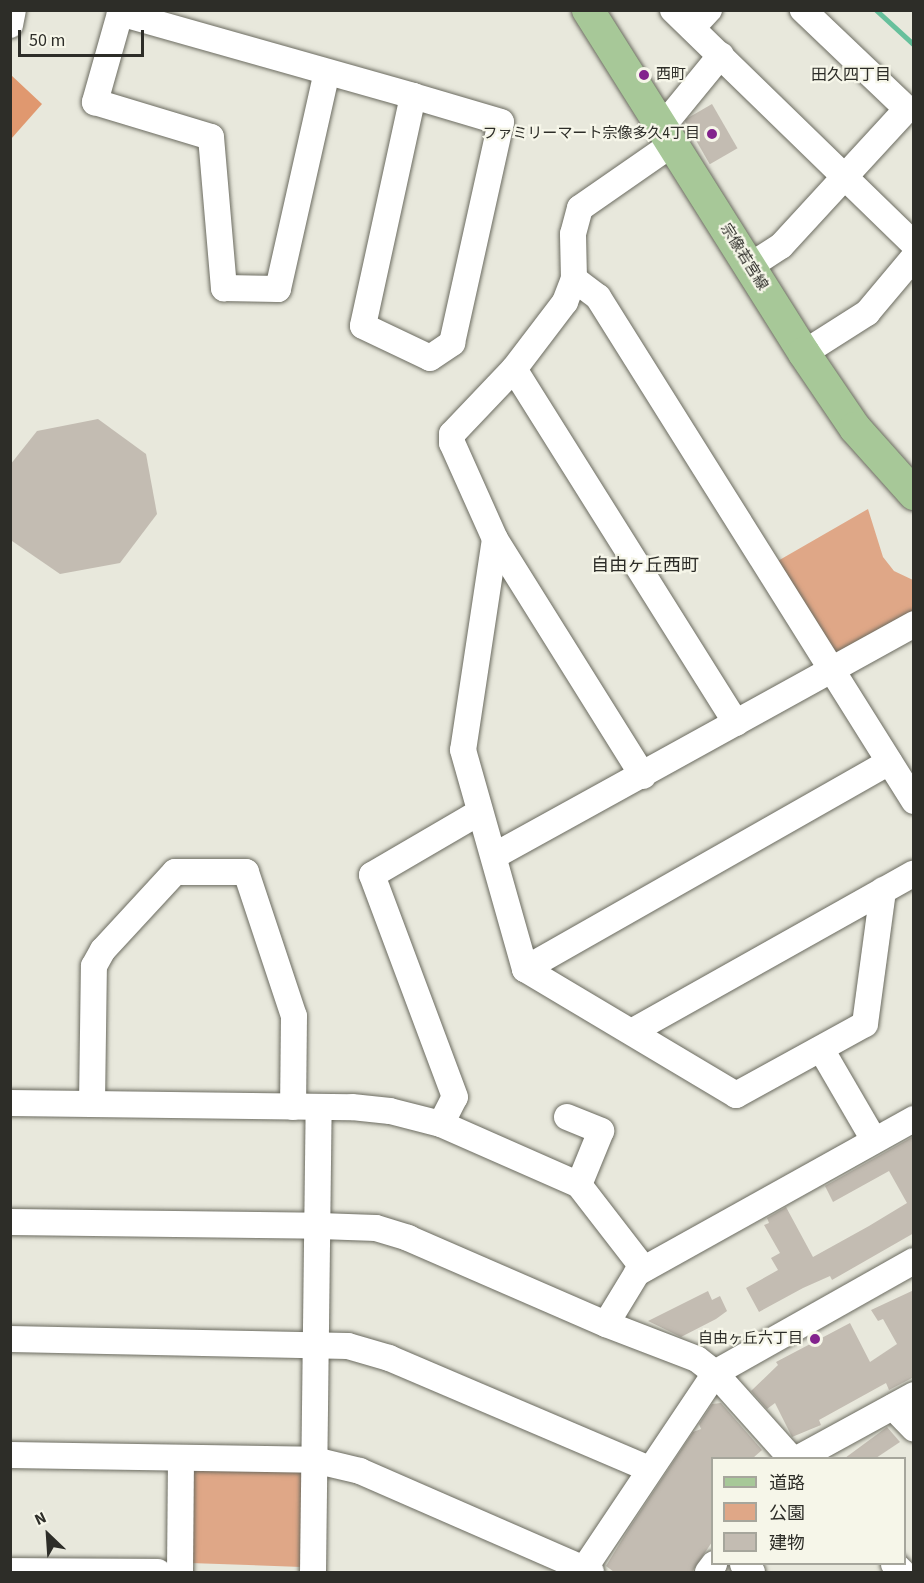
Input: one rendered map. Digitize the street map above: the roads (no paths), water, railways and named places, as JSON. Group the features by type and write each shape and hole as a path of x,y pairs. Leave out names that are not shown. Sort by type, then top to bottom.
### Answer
{"main road":[{"name":"宗像若宮線","path":"588,10 804,353 855,428 914,494"}],"street":[{"path":"10,25 14,10"},
{"path":"673,10 701,19 721,55 914,244"},
{"path":"750,266 781,246 910,106 802,10"},
{"path":"327,72 278,289 224,288 211,137 95,102 120,12 413,96 501,122 452,343 430,358 363,326 413,96"},
{"path":"643,776 495,539 456,453 452,434 466,415 513,369 566,302 574,279 573,234 580,208 667,136 721,55"},
{"path":"804,353 867,313 914,257"},
{"path":"574,279 598,297 914,801"},
{"path":"513,369 736,723"},
{"path":"495,539 463,750 525,969 736,1095 865,1024 884,890"},
{"path":"494,856 643,776 914,624"},
{"path":"525,969 889,762"},
{"path":"441,1124 455,1097 372,875 480,812"},
{"path":"92,1104 94,966 103,950 175,872 246,872 294,1016 293,1107"},
{"path":"633,1032 914,873"},
{"path":"821,1049 874,1140"},
{"path":"10,1103 319,1107 390,1111 441,1124 579,1185 644,1269"},
{"path":"313,1572 320,1226 319,1107"},
{"path":"567,1117 601,1131 579,1185"},
{"path":"606,1324 637,1273 914,1119"},
{"path":"10,1222 376,1228 408,1238 606,1324 698,1359 715,1373 790,1457"},
{"path":"10,1455 314,1460 360,1471 586,1571 649,1469 715,1373 914,1261"},
{"path":"10,1339 316,1343 348,1346 389,1358 649,1469"},
{"path":"801,1457 903,1401 914,1429"},
{"path":"180,1572 181,1458"},
{"path":"10,1571 158,1572"}],"waterway":[{"path":"876,10 914,45"}],"place":[{"name":"西町","path":"644,75"},
{"name":"ファミリーマート宗像多久4丁目","path":"712,134"},
{"name":"自由ヶ丘六丁目","path":"815,1339"}],"district":[{"name":"田久四丁目","path":"851,75"},
{"name":"自由ヶ丘西町","path":"645,566"}]}
